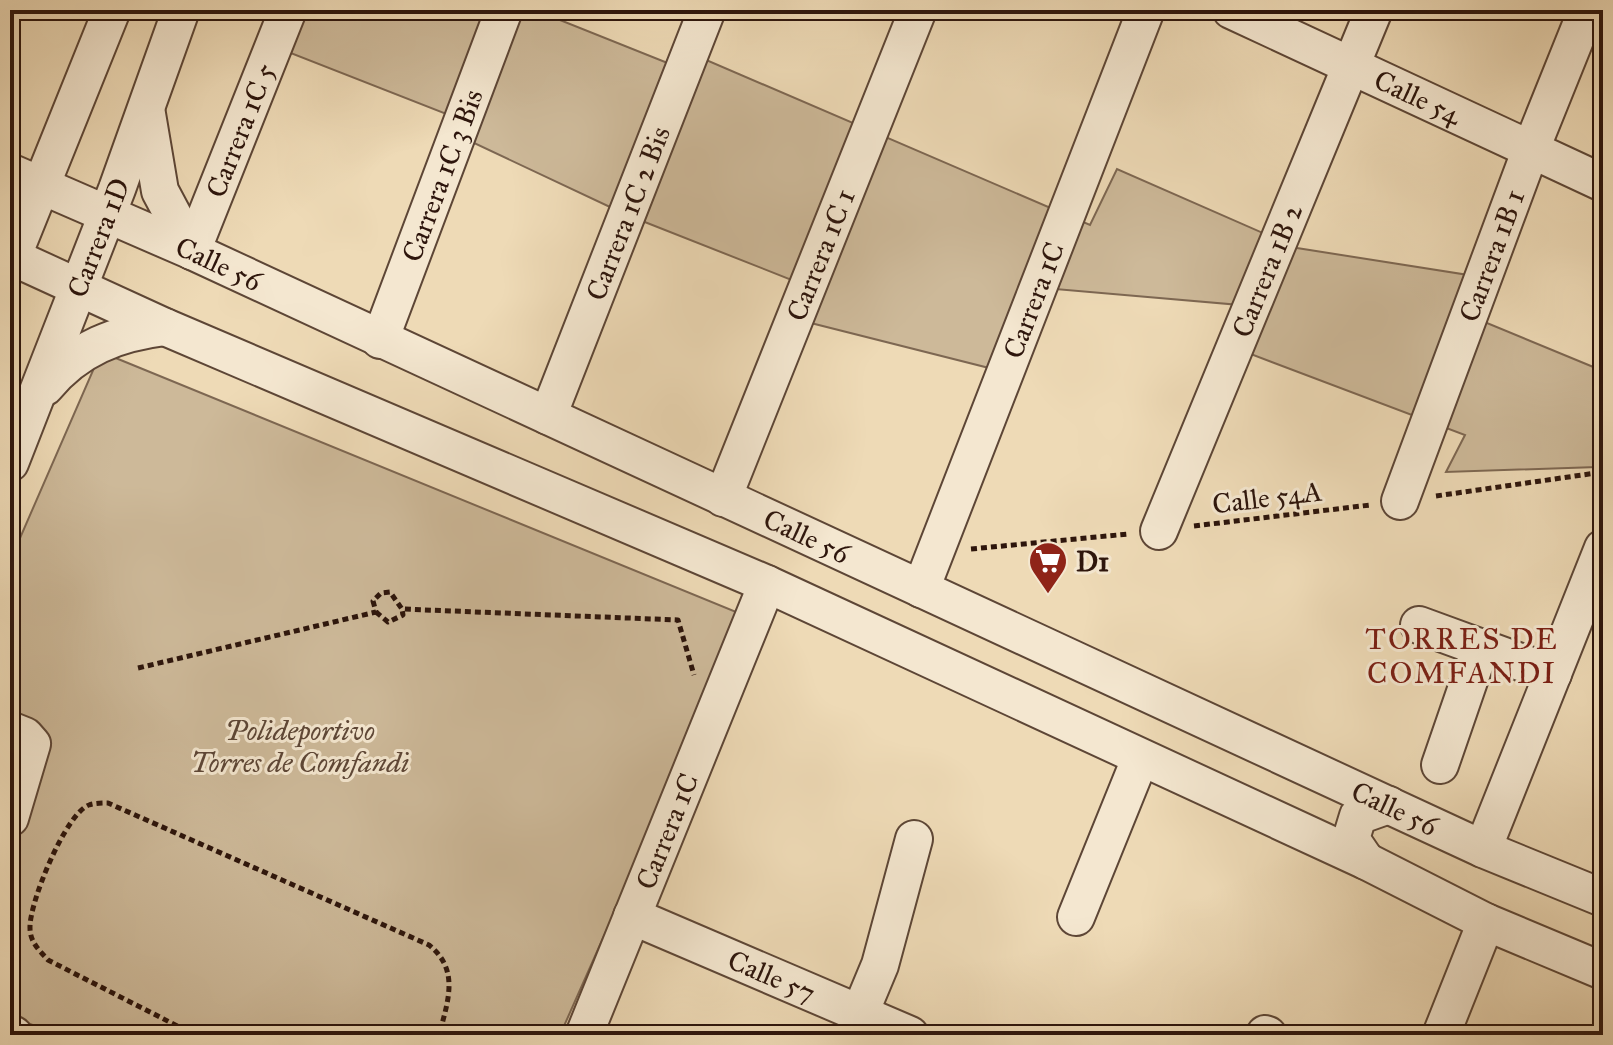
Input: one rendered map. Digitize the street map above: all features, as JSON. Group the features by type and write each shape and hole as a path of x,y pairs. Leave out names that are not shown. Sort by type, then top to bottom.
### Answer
{"street":[{"path":"11,259 112,10"},
{"name":"Carrera 1D","path":"10,463 39,394 181,10"},
{"name":"Carrera 1C 5","path":"192,251 288,10"},
{"name":"Carrera 1C 3 Bis","path":"380,340 504,10"},
{"name":"Carrera 1C 2 Bis","path":"548,416 707,10"},
{"name":"Carrera 1C 1","path":"723,498 918,10"},
{"name":"Carrera 1C","path":"921,589 1146,10"},
{"name":"Calle 54","path":"1231,10 1603,183"},
{"name":"Carrera 1B 2","path":"1159,531 1374,10"},
{"name":"Carrera 1B 1","path":"1400,501 1531,149 1587,10"},
{"path":"146,107 160,191 192,251"},
{"name":"Calle 56","path":"10,172 192,251 1483,849 1603,898"},
{"name":"Calle 56","path":"11,259 767,584 1366,861 1486,922 1603,971"},
{"path":"39,394 75,358 97,344 121,334 165,327"},
{"path":"1483,849 1553,674 1594,598 1603,548"},
{"path":"767,584 821,559 856,560"},
{"name":"Carrera 1C","path":"584,1035 767,584"},
{"path":"1419,625 1553,674"},
{"path":"1440,765 1480,649"},
{"path":"10,730 25,736 32,744 10,818"},
{"path":"1076,917 1140,759"},
{"path":"1366,861 1351,839 1358,816 1389,805"},
{"path":"860,1013 880,965 914,839"},
{"name":"Calle 57","path":"632,916 910,1035"},
{"path":"1441,1035 1486,922"}],"path":[{"name":"Calle 54A","path":"934,553 1159,531 1603,472"},
{"path":"390,592 402,609 403,615 388,622 376,612 373,601 381,593 390,592"},
{"path":"402,609 678,620 696,681"},
{"path":"138,668 376,612"},
{"path":"195,1035 48,960 32,942 29,926 45,874 73,819 88,805 108,803 429,945 442,955 451,975 439,1035"}],"green space":[{"path":"306,10 535,10 695,74 704,59 1090,225 1117,169 1297,248 1468,275 1482,321 1603,371 1603,457 1597,467 1446,472 1465,435 1240,350 1251,306 1044,288 1005,372 795,319 807,286 627,215 457,135 462,120 288,52"},
{"name":"Polideportivo Torres de Comfandi","path":"101,352 746,616 560,1035 58,1035 10,1016 10,561"}],"place":[{"name":"D1","path":"1048,595"}],"district":[{"name":"TORRES DE COMFANDI","path":"1462,656"}]}
